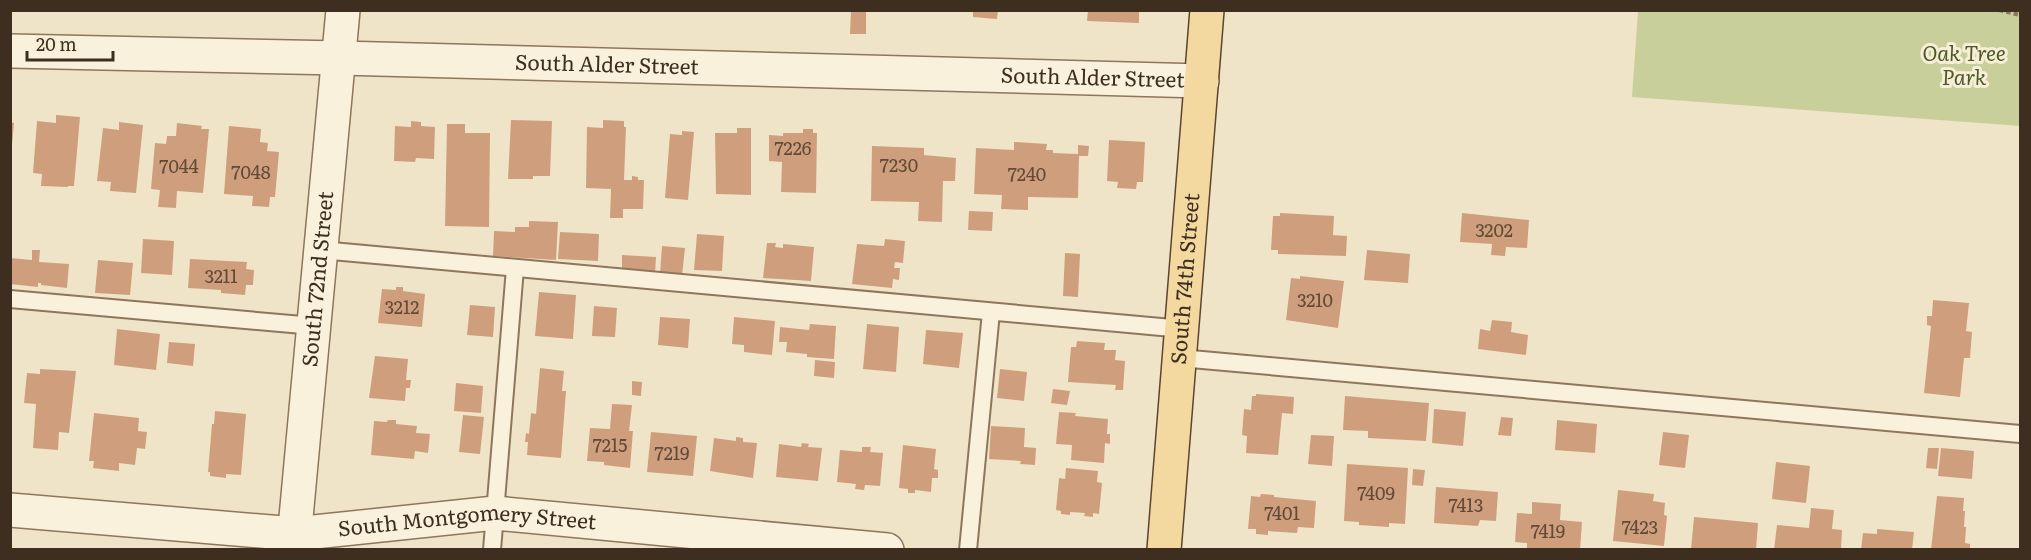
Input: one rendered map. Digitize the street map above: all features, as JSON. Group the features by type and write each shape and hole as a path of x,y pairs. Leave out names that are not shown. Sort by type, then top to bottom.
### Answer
{"main road":[{"name":"South 74th Street","path":"1164,549 1207,10"}],"street":[{"name":"South 72nd Street","path":"294,542 344,10"},
{"name":"South Alder Street","path":"10,51 1202,81"},
{"name":"South Montgomery Street","path":"10,510 294,542 495,513 886,549"}],"lane":[{"path":"321,250 991,312 1182,344 2020,434"},
{"path":"492,549 516,268"},
{"path":"10,299 314,326"},
{"path":"968,549 991,312"}],"path":[{"path":"1999,10 2020,15"}],"green space":[{"name":"Oak Tree Park","path":"1638,11 2020,11 2020,126 1632,97"}],"building":[{"path":"851,10 866,10 866,34 850,34"},
{"path":"973,10 998,10 997,19 973,17"},
{"path":"1088,10 1139,10 1139,23 1087,21"},
{"path":"56,115 80,117 74,186 41,186 42,174 33,173 37,121 56,123"},
{"path":"511,120 552,121 550,176 508,179"},
{"path":"603,120 624,121 624,127 626,127 624,180 632,180 632,176 638,177 638,180 644,180 643,209 623,209 623,218 610,218 611,189 586,188 587,127 603,128"},
{"path":"411,121 421,122 421,126 435,127 434,159 416,158 415,162 394,161 395,126 411,127"},
{"path":"10,122 14,123 12,145 10,145"},
{"path":"119,122 143,125 136,193 110,191 111,182 97,181 103,128 119,130"},
{"path":"177,123 209,129 203,193 177,191 176,208 158,207 160,190 151,189 155,143 166,144 167,136 176,136"},
{"path":"447,124 465,124 465,133 490,133 489,227 445,226"},
{"path":"229,126 261,129 260,142 268,143 267,151 279,152 275,197 270,197 269,207 252,206 253,196 224,194"},
{"path":"737,128 751,128 751,195 716,194 715,133 737,133"},
{"path":"803,129 813,129 813,133 817,133 816,193 781,192 782,162 769,161 769,135 783,136 783,133 803,133"},
{"path":"682,131 694,132 688,200 665,198 670,134 682,135"},
{"path":"1109,140 1145,142 1143,182 1137,182 1136,189 1117,188 1118,182 1107,181"},
{"path":"1014,142 1047,144 1046,150 1053,150 1053,153 1078,154 1078,145 1089,146 1088,156 1079,156 1078,198 1028,197 1028,210 1001,209 1002,195 974,194 976,148 1014,150"},
{"path":"872,146 924,148 924,155 956,158 955,181 943,181 942,222 918,221 919,202 871,201"},
{"path":"969,211 993,212 992,231 968,230"},
{"path":"1280,213 1334,216 1333,235 1347,236 1346,256 1278,254 1278,250 1271,250 1273,216 1280,216"},
{"path":"1462,213 1529,220 1527,248 1506,247 1505,256 1491,255 1492,244 1460,242"},
{"path":"529,221 558,222 556,260 493,256 494,231 515,232 515,227 529,227"},
{"path":"560,232 599,234 598,261 558,259"},
{"path":"697,234 724,236 722,271 694,270"},
{"path":"143,239 174,241 172,275 141,273"},
{"path":"885,239 905,241 903,263 895,262 894,268 900,268 899,280 893,279 892,288 852,284 857,244 884,246"},
{"path":"767,243 776,243 775,247 783,248 783,244 814,247 811,281 763,278"},
{"path":"662,246 685,248 682,276 660,274"},
{"path":"32,250 40,250 39,262 69,264 67,288 41,285 41,283 38,283 38,287 10,284 10,258 32,260"},
{"path":"1367,250 1410,254 1408,283 1364,280"},
{"path":"1065,253 1080,254 1078,297 1063,296"},
{"path":"622,255 656,257 655,274 622,273"},
{"path":"190,259 247,262 246,269 254,270 253,285 246,285 245,295 221,293 221,290 188,288"},
{"path":"98,260 133,263 130,295 95,293"},
{"path":"1300,276 1344,281 1338,328 1286,320 1291,278 1300,279"},
{"path":"396,287 403,287 403,291 425,294 422,327 378,323 382,289 396,290"},
{"path":"539,292 576,295 573,339 535,336"},
{"path":"1933,300 1969,303 1966,331 1972,332 1970,358 1964,358 1960,397 1924,393 1931,326 1927,325 1927,316 1932,316"},
{"path":"470,305 495,307 493,337 467,335"},
{"path":"594,306 617,308 615,337 592,336"},
{"path":"660,317 690,319 688,348 658,345"},
{"path":"734,317 775,321 772,355 744,352 744,345 732,344"},
{"path":"1492,320 1512,322 1511,332 1528,335 1526,355 1478,349 1480,329 1490,331"},
{"path":"810,324 836,326 834,359 807,357 807,354 786,352 787,342 779,342 780,327 809,330"},
{"path":"867,324 899,327 896,372 863,369"},
{"path":"117,329 160,334 156,370 114,365"},
{"path":"926,330 963,333 959,368 923,364"},
{"path":"1077,341 1105,343 1104,350 1116,350 1115,360 1125,361 1123,390 1115,390 1116,385 1068,382 1071,347 1076,347"},
{"path":"169,342 195,344 193,366 167,363"},
{"path":"375,356 408,359 406,380 411,380 410,388 406,388 405,401 369,398"},
{"path":"815,360 835,362 834,378 814,376"},
{"path":"540,368 564,371 562,391 566,391 561,458 527,455 526,433 529,434 531,413 536,414"},
{"path":"40,369 76,371 69,433 59,432 58,450 33,448 36,404 24,403 27,373 40,374"},
{"path":"1000,369 1027,372 1024,401 997,398"},
{"path":"632,381 642,382 641,396 632,395"},
{"path":"456,383 483,386 481,413 454,411"},
{"path":"1053,389 1070,391 1067,405 1051,403"},
{"path":"1256,394 1294,397 1293,414 1282,413 1278,455 1246,453 1247,436 1242,435 1244,409 1251,410 1252,396"},
{"path":"1345,396 1429,403 1426,441 1368,438 1368,431 1343,430"},
{"path":"612,404 632,405 629,431 633,431 630,468 587,461 590,428 610,429"},
{"path":"1434,409 1466,412 1463,446 1432,443"},
{"path":"215,411 246,414 241,475 226,474 226,478 210,476 208,472"},
{"path":"1059,412 1108,419 1107,434 1110,434 1110,444 1105,443 1104,463 1071,460 1072,445 1056,444"},
{"path":"94,413 139,418 138,431 147,432 145,449 137,448 135,465 119,463 119,471 93,468 94,461 89,461"},
{"path":"463,415 484,417 480,454 459,452"},
{"path":"1501,417 1513,418 1511,436 1498,435"},
{"path":"396,420 396,424 417,426 416,433 430,434 428,453 415,451 414,459 371,455 374,421 387,422"},
{"path":"1557,420 1597,424 1595,453 1555,450"},
{"path":"991,426 1025,428 1024,447 1036,448 1035,465 1020,464 1021,461 989,459"},
{"path":"651,432 697,436 693,476 647,472"},
{"path":"1663,432 1689,435 1685,468 1659,465"},
{"path":"1311,435 1334,436 1332,466 1308,464"},
{"path":"736,437 743,438 743,442 757,443 753,478 710,471 714,438 736,441"},
{"path":"802,443 809,444 808,447 822,448 818,481 776,477 779,444 801,447"},
{"path":"903,445 936,449 934,469 938,470 938,478 932,478 931,492 915,490 915,493 908,493 908,489 899,488"},
{"path":"862,447 871,447 870,452 883,453 880,486 865,485 864,490 855,489 856,484 837,482 840,450 862,452"},
{"path":"1928,448 1939,448 1937,469 1926,468"},
{"path":"1941,448 1974,451 1972,479 1938,476"},
{"path":"1776,462 1810,466 1806,503 1772,499"},
{"path":"1347,464 1408,468 1405,524 1389,523 1389,527 1359,525 1359,522 1344,521"},
{"path":"1066,468 1098,471 1097,482 1102,483 1099,514 1093,513 1093,517 1084,516 1085,513 1070,512 1070,515 1061,514 1061,511 1056,510 1059,478 1065,479"},
{"path":"1413,469 1425,470 1423,486 1412,485"},
{"path":"1436,487 1498,492 1496,521 1480,520 1478,526 1434,523"},
{"path":"1618,490 1654,494 1653,501 1665,503 1664,515 1667,516 1664,546 1613,541"},
{"path":"1261,494 1316,501 1314,528 1298,527 1297,533 1268,531 1268,535 1256,534 1256,529 1248,529 1251,496 1260,497"},
{"path":"1937,496 1964,498 1965,543 1970,544 1970,550 1931,550"},
{"path":"1532,502 1561,504 1560,520 1582,522 1580,550 1527,550 1527,543 1515,542 1517,513 1532,514"},
{"path":"1811,508 1834,510 1832,529 1842,530 1841,550 1774,550 1777,525 1809,528"},
{"path":"1694,517 1758,523 1756,550 1691,550"},
{"path":"1877,529 1914,532 1912,550 1861,550 1863,533 1877,534"}]}
